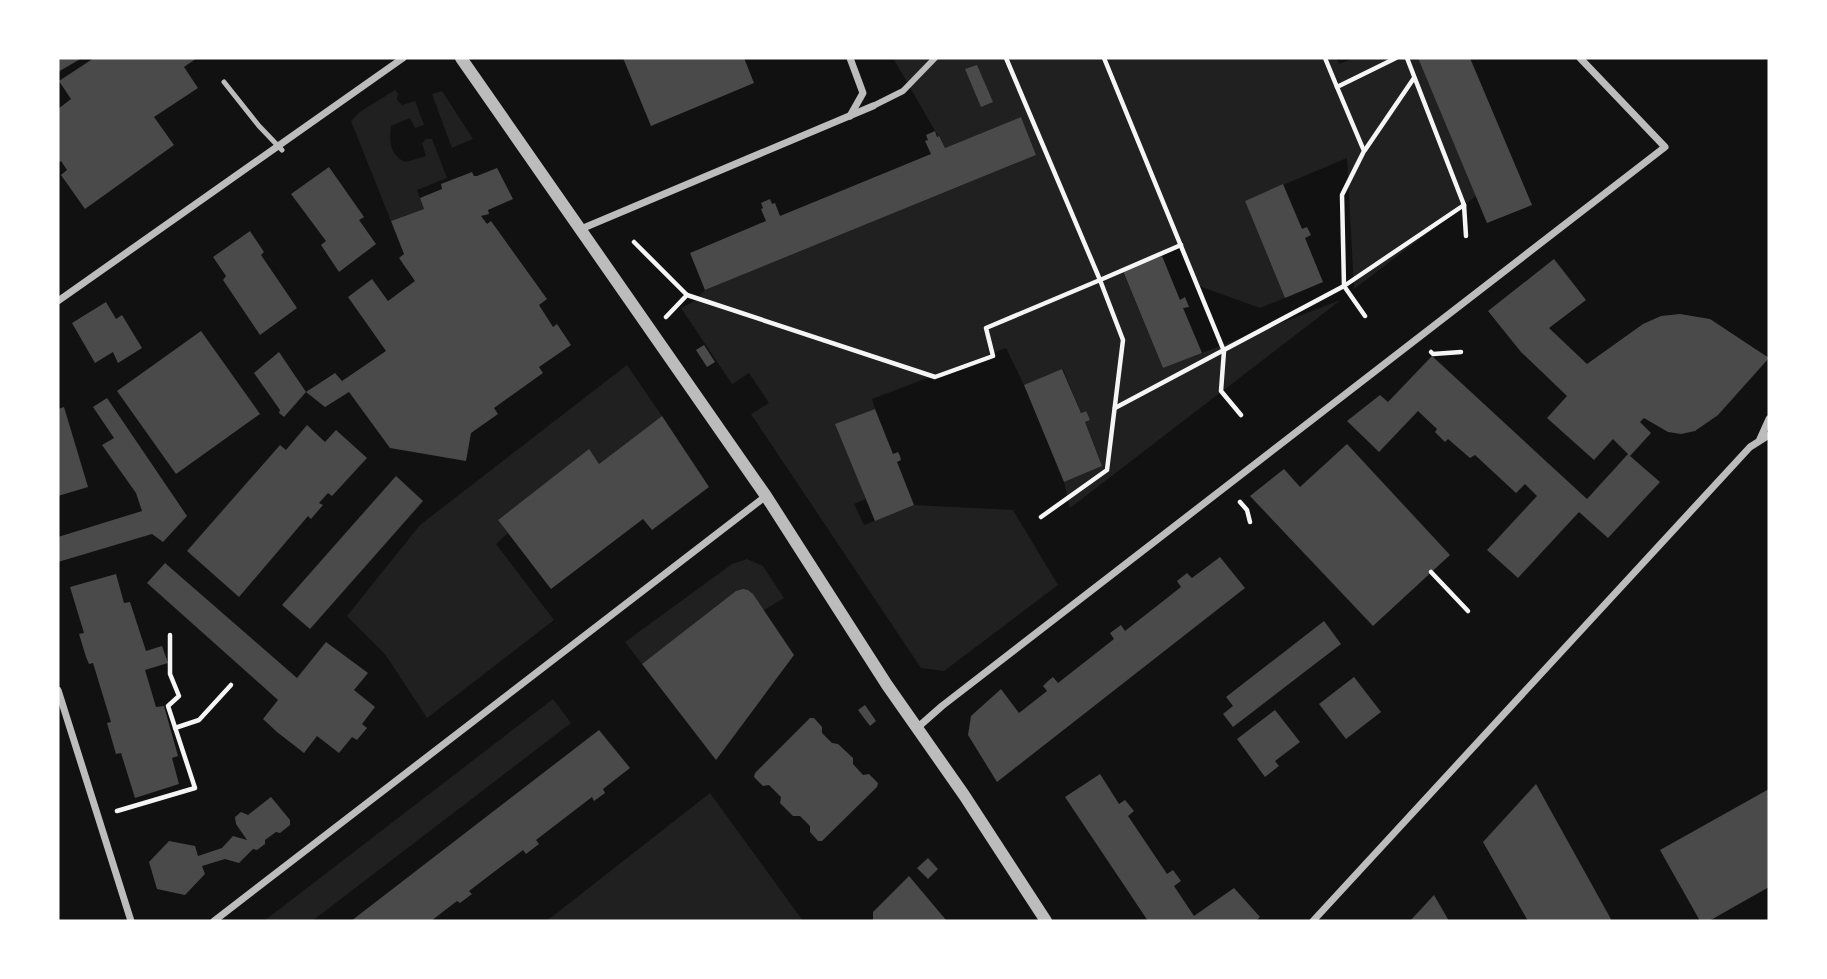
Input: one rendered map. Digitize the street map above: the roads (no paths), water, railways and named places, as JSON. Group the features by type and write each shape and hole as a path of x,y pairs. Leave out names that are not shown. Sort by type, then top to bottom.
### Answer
{"street":[{"path":"58,301 280,148 403,58"},
{"path":"461,58 766,496 1046,921"},
{"path":"850,58 863,93 850,116"},
{"path":"581,229 873,106 903,91 935,58"},
{"path":"917,728 1665,147 1580,58"},
{"path":"1313,921 1759,439 1769,419"},
{"path":"1759,439 1769,435"},
{"path":"214,921 766,496"},
{"path":"58,690 131,921"}],"lane":[{"path":"224,82 280,148"}]}
